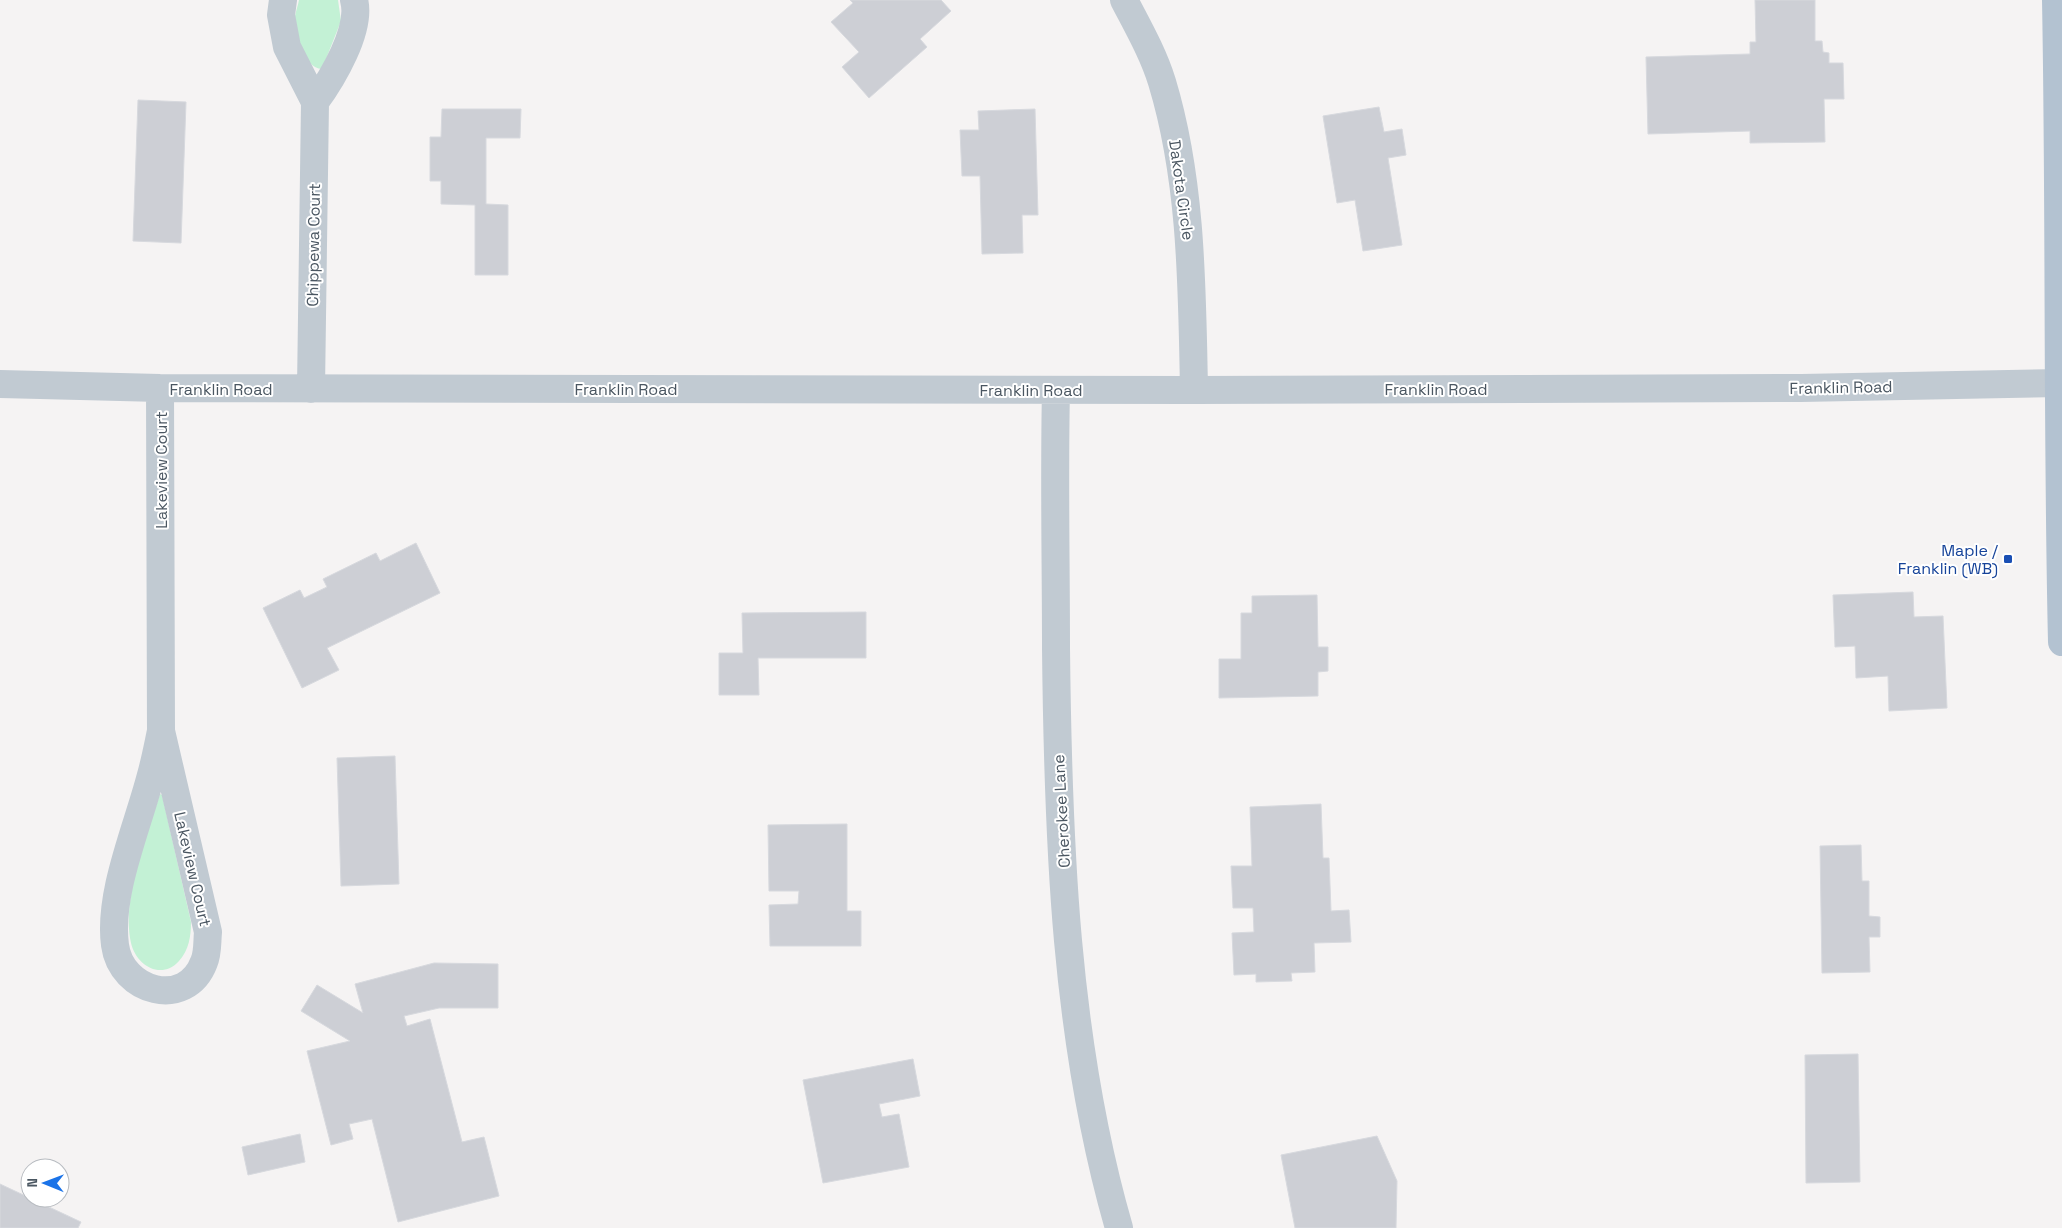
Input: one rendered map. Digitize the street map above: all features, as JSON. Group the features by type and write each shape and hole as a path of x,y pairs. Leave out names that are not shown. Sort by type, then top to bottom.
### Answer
{"main road":[{"path":"2056,0 2062,642"}],"street":[{"name":"Chippewa Court","path":"283,0 281,15 287,47 315,102 312,389"},
{"path":"315,102 331,80 354,23 354,0"},
{"name":"Dakota Circle","path":"1124,0 1146,42 1162,81 1173,125 1188,233 1192,286 1194,390"},
{"name":"Franklin Road","path":"0,384 312,389 1194,390 1801,388 2060,383"},
{"name":"Lakeview Court","path":"160,388 161,731 151,775 130,844 119,890 115,918 115,945 118,960 129,976 143,986 173,990 192,981 200,971 207,950 208,932 161,731"},
{"name":"Cherokee Lane","path":"1056,390 1057,726 1068,932 1075,1004 1094,1126 1119,1228"}],"green space":[{"path":"299,0 338,0 341,21 322,69 315,67 305,56 298,39 295,16"},
{"path":"160,794 162,795 191,922 189,943 185,952 179,961 165,970 150,968 138,958 131,943 129,926 132,888 142,848"}],"building":[{"path":"850,0 941,0 951,11 920,39 927,47 869,98 842,67 859,52 831,22 853,3"},
{"path":"1755,0 1815,0 1815,41 1822,41 1823,52 1829,53 1829,63 1843,63 1844,99 1824,99 1825,142 1750,143 1750,131 1648,134 1646,57 1750,54 1750,42 1756,42"},
{"path":"138,100 186,102 181,243 133,241"},
{"path":"1379,107 1384,132 1402,129 1406,155 1388,158 1402,245 1363,251 1355,200 1337,203 1323,116"},
{"path":"442,109 521,109 520,138 486,138 486,204 508,205 508,275 475,275 475,205 441,204 441,181 430,181 430,137 441,137"},
{"path":"1035,109 1038,215 1022,215 1023,253 982,254 980,176 962,176 960,130 979,130 978,111"},
{"path":"416,543 440,593 327,648 339,670 302,688 263,608 300,590 304,598 327,587 323,579 376,553 380,561"},
{"path":"1913,592 1914,617 1943,616 1947,708 1889,711 1888,676 1856,678 1855,646 1835,647 1833,595"},
{"path":"1317,595 1318,647 1328,647 1328,671 1318,672 1318,696 1219,698 1219,659 1241,659 1241,613 1252,613 1252,596"},
{"path":"866,612 866,658 758,658 759,695 719,695 719,653 743,653 742,613"},
{"path":"395,756 399,884 341,886 337,758"},
{"path":"1321,804 1323,858 1329,858 1331,911 1349,910 1351,942 1314,943 1315,972 1291,973 1292,981 1256,982 1256,974 1234,975 1232,933 1254,932 1253,908 1233,908 1231,866 1252,866 1250,807"},
{"path":"847,824 847,911 861,911 861,946 770,946 769,905 798,904 799,891 769,891 768,825"},
{"path":"1861,845 1862,881 1869,881 1869,916 1880,917 1880,937 1869,937 1870,972 1822,973 1820,846"},
{"path":"434,963 498,964 498,1008 439,1008 404,1016 407,1026 430,1019 462,1142 484,1137 499,1196 398,1222 372,1119 349,1124 353,1139 331,1145 307,1051 350,1041 301,1011 317,985 363,1013 355,984"},
{"path":"1858,1054 1860,1182 1806,1183 1805,1055"},
{"path":"913,1059 920,1096 879,1104 882,1117 899,1114 909,1167 823,1183 803,1080"},
{"path":"300,1134 305,1162 248,1175 242,1147"},
{"path":"1377,1136 1397,1181 1396,1228 1295,1228 1281,1155"},
{"path":"0,1184 20,1193 20,1208 51,1208 81,1222 78,1228 0,1228"}],"place":[{"name":"Maple / Franklin (WB)","path":"2008,559"}]}
